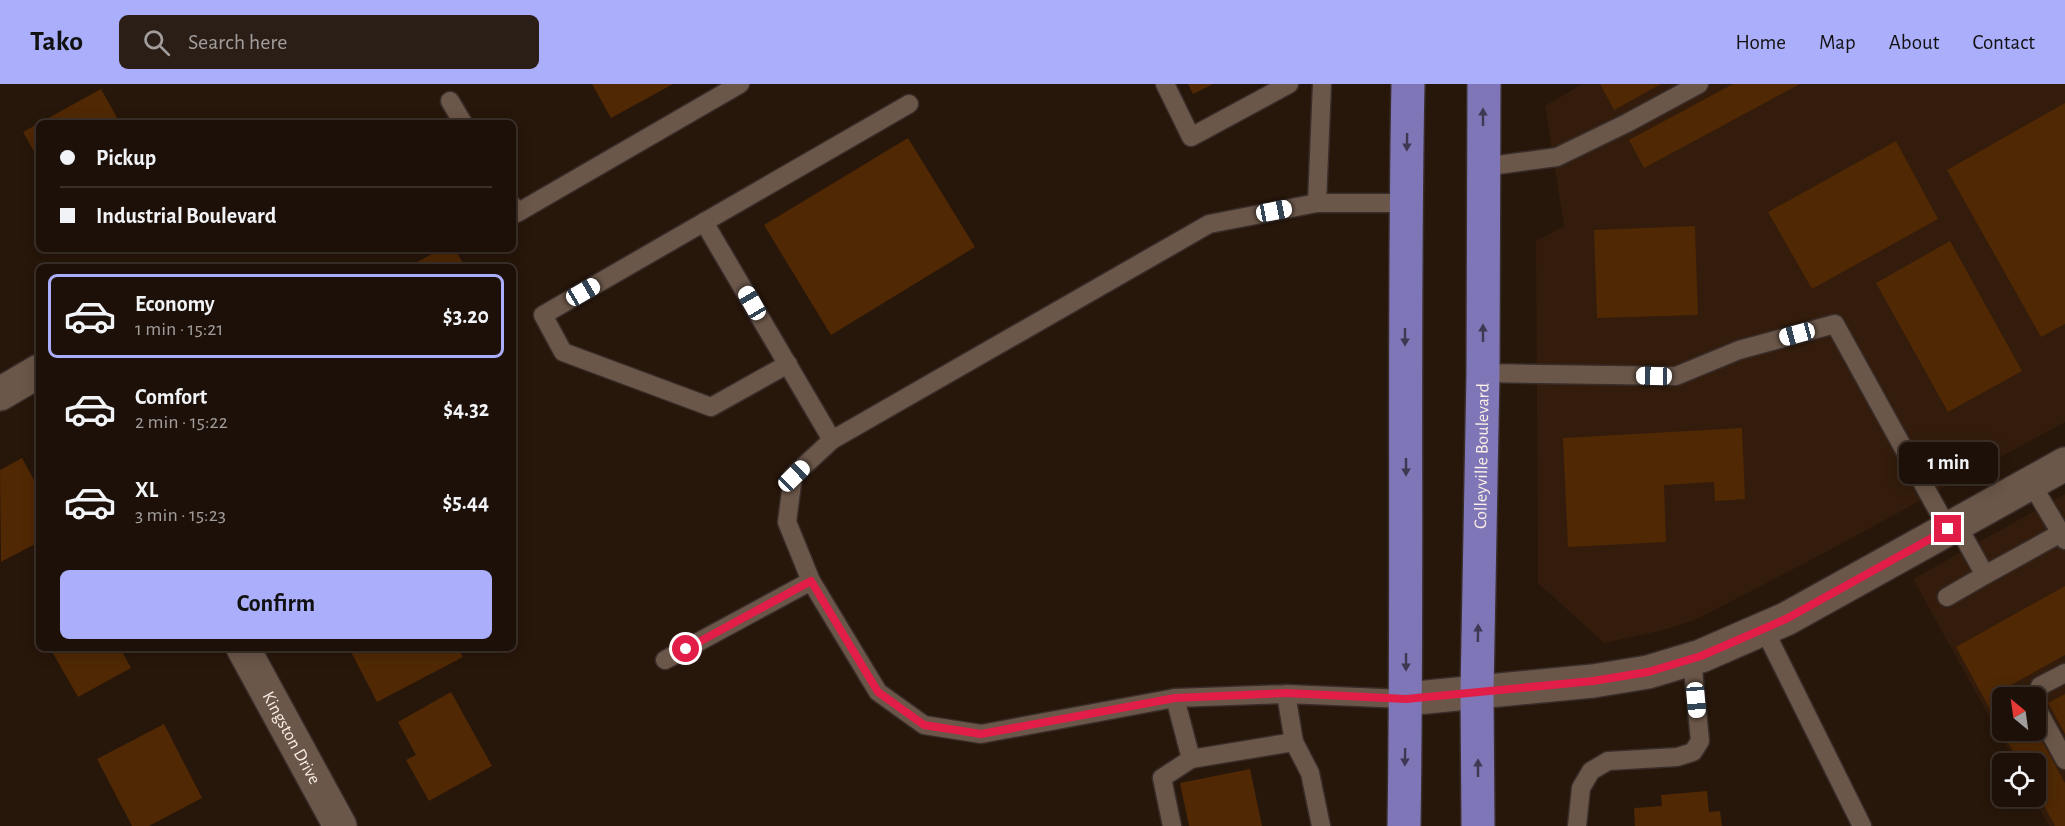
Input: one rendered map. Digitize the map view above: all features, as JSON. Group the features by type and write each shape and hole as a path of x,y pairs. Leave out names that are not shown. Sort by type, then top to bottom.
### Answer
{"main road":[{"path":"1404,826 1405,203 1408,84"},
{"name":"Colleyville Boulevard","path":"1478,826 1477,692 1483,373 1484,84"}],"street":[{"path":"0,394 36,373"},
{"path":"1406,699 1604,679 1648,672 1692,658 1786,619 2065,464"},
{"name":"Kingston Drive","path":"245,651 339,826"}],"lane":[{"path":"516,211 517,213 741,84"},
{"path":"1165,84 1191,137 1289,84"},
{"path":"1317,203 1322,84"},
{"path":"1483,167 1557,157 1700,84"},
{"path":"450,101 461,120"},
{"path":"788,364 711,407 563,352 543,315 909,104"},
{"path":"1405,203 1317,203 1209,224 832,440 794,476 787,522 811,581 878,692 924,725 981,734 1175,698 1286,693 1406,699"},
{"path":"704,222 832,440"},
{"path":"1483,373 1676,376 1739,350 1835,324 1953,527 1985,575"},
{"path":"1947,597 1985,575 2063,537 2031,483"},
{"path":"665,660 811,581"},
{"path":"1764,629 1862,826"},
{"path":"1577,826 1581,788 1591,771 1608,761 1677,757 1693,752 1700,741 1692,658"},
{"path":"2040,687 2065,673"},
{"path":"1286,693 1294,742 1310,773 1321,826"},
{"path":"1175,698 1191,759"},
{"path":"2046,725 2065,760"},
{"path":"1172,826 1162,778 1191,759 1294,742"}],"shaded area":[{"path":"1582,84 2065,84 2065,422 1828,551 1695,620 1664,630 1604,643 1538,583 1536,241 1564,226 1545,106"},
{"path":"2065,494 2065,826 2049,826 2039,807 2046,807 2046,753 2009,753 2003,741 2046,741 2046,687 1992,687 1992,722 1913,579"}],"building":[{"path":"592,84 673,84 611,118"},
{"path":"1188,84 1213,84 1193,94"},
{"path":"1600,84 1661,84 1614,110"},
{"path":"1733,84 1800,84 1644,168 1629,140"},
{"path":"101,89 118,120 44,120"},
{"path":"2065,103 2065,324 2041,337 1947,170"},
{"path":"36,125 36,155 23,132"},
{"path":"908,138 975,247 831,335 764,225"},
{"path":"1896,141 1938,219 1812,289 1768,212"},
{"path":"1695,226 1698,315 1597,318 1594,230"},
{"path":"1950,241 2022,371 1948,412 1876,283"},
{"path":"436,252 457,252 463,264 414,264"},
{"path":"1742,428 1745,499 1715,501 1714,482 1664,485 1666,542 1568,547 1563,438"},
{"path":"22,458 36,484 36,544 1,562 0,470"},
{"path":"2065,586 2065,655 2011,685 2012,687 1992,687 1992,713 1956,647"},
{"path":"52,651 122,651 131,668 78,697"},
{"path":"351,651 460,651 463,657 377,702"},
{"path":"451,692 492,766 429,801 406,760 416,755 398,722"},
{"path":"2065,694 2065,734 2048,703"},
{"path":"164,724 202,798 149,826 132,826 97,759"},
{"path":"2007,741 2042,741 2065,783 2065,826 2055,826 2045,807 2046,753 2014,753"},
{"path":"1250,769 1262,826 1189,826 1180,783"},
{"path":"1707,791 1709,812 1720,811 1722,826 1635,826 1634,808 1662,806 1661,795"}],"route":[{"path":"686,649 811,581 878,692 924,725 981,734 1175,698 1286,693 1406,699 1593,681 1648,672 1701,656 1786,619 1948,529"}]}
